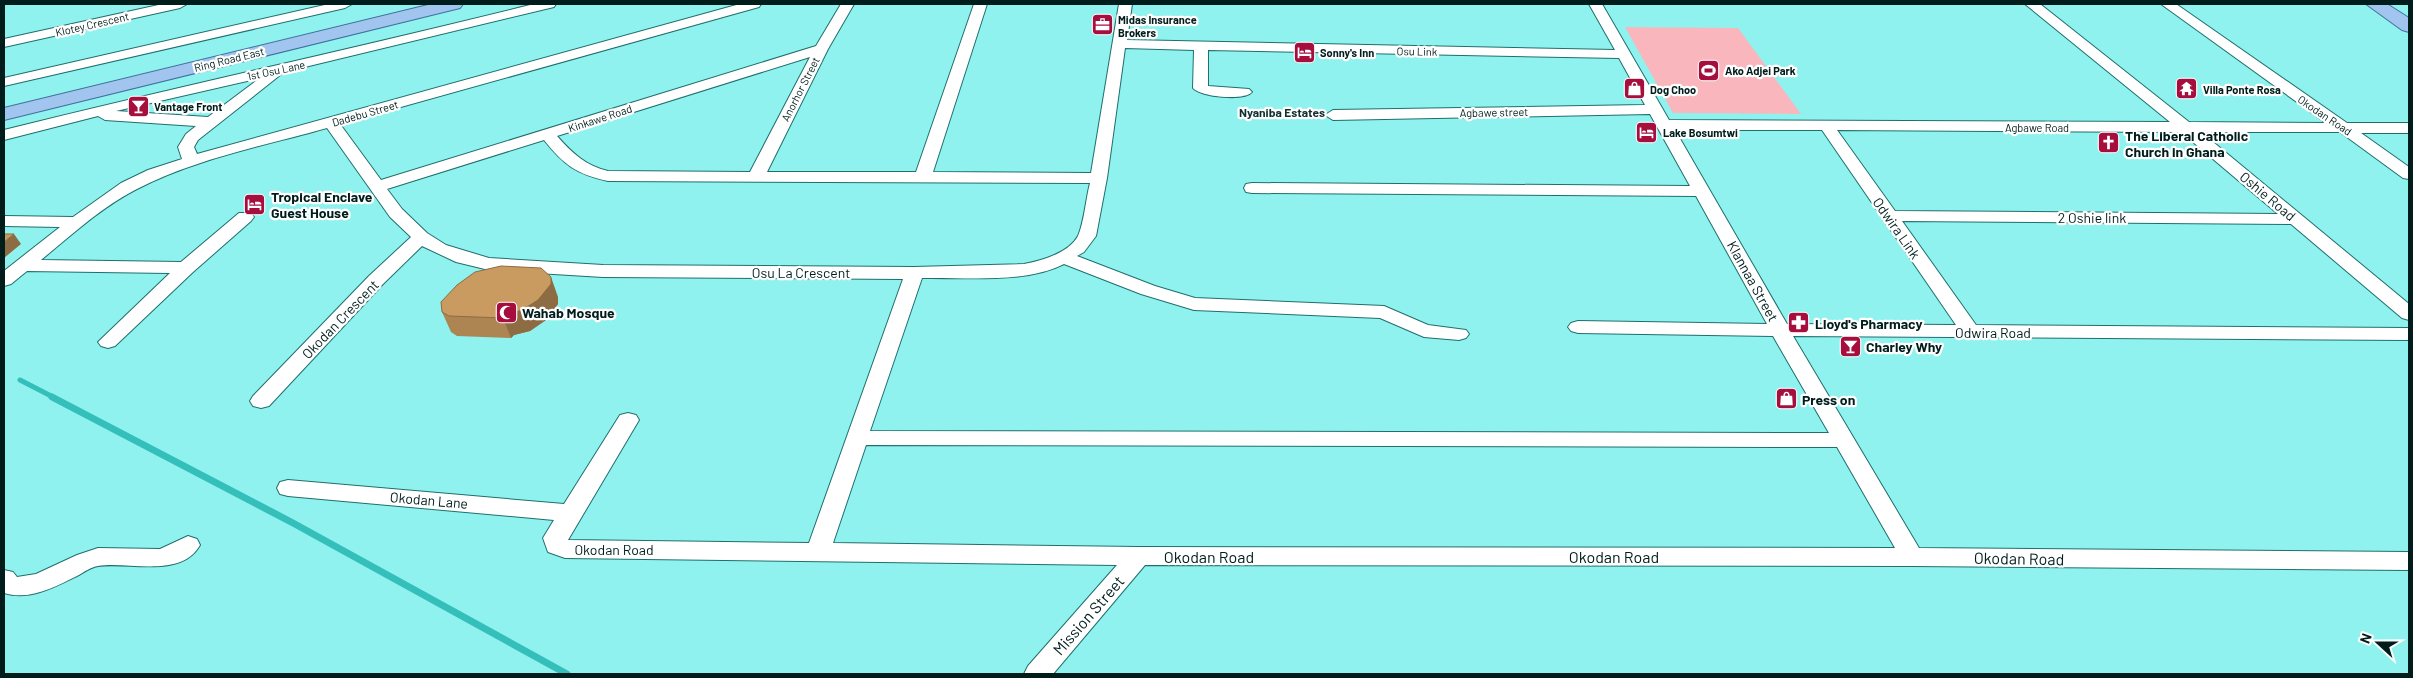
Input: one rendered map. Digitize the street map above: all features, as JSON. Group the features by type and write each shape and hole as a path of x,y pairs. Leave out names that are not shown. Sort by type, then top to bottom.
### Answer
{"main road":[{"name":"Ring Road East","path":"4,114 29,102 411,4"},
{"name":"Ring Road East","path":"4,102 29,102 454,4"},
{"path":"2374,4 2409,26"},
{"path":"2400,4 2409,10"}],"street":[{"name":"Klotey Crescent","path":"4,43 180,4"},
{"path":"4,82 345,4"},
{"name":"1st Osu Lane","path":"4,135 221,81 279,70 549,4"},
{"name":"Dadebu Street","path":"4,280 77,222 142,179 191,161 754,4"},
{"name":"Anorhor Street","path":"756,176 821,48 847,4"},
{"path":"923,177 980,4"},
{"name":"Osu La Crescent","path":"331,122 396,214 421,238 440,249 463,258 516,267 603,271 914,273 1024,270 1045,266 1064,257 1078,248 1088,236 1099,178 1125,4"},
{"name":"Klannaa Street","path":"1596,4 1780,330 1912,557"},
{"name":"Oshie Road","path":"2032,4 2185,127 2409,314"},
{"name":"Okodan Road","path":"2168,4 2264,74 2409,174"},
{"name":"Osu Link","path":"1120,44 1623,54"},
{"path":"1201,46 1200,88 1207,91 1244,92"},
{"name":"Kinkawe Road","path":"378,186 548,135 821,48"},
{"path":"191,161 186,147 192,137 208,122 279,70"},
{"path":"87,114 208,122"},
{"name":"Agbawe street","path":"1333,115 1660,117"},
{"name":"Agbawe Road","path":"1660,117 1825,124 2409,128"},
{"name":"Odwira Link","path":"1825,124 1970,331"},
{"path":"548,135 567,159 581,169 594,173 640,176 1099,178"},
{"path":"1252,188 1703,191"},
{"path":"108,342 186,268 245,216"},
{"name":"2 Oshie link","path":"1888,216 2296,219"},
{"path":"4,221 77,222"},
{"name":"Okodan Crescent","path":"261,401 376,280 421,238"},
{"path":"1064,257 1148,290 1194,304 1384,312 1424,331 1459,334"},
{"path":"22,265 186,268"},
{"path":"818,551 914,273"},
{"name":"Odwira Road","path":"1578,327 2409,334"},
{"name":"Okodan Road","path":"628,420 555,538 557,546 565,549 1139,556 1912,557 2409,561"},
{"path":"858,438 1844,440"},
{"name":"Okodan Lane","path":"288,488 570,513"},
{"path":"4,579 10,586 25,588 46,582 90,559 98,557 160,558 170,556 188,545"},
{"name":"Mission Street","path":"1037,674 1139,556"}],"shaded area":[{"name":"Ako Adjei Park","path":"1625,27 1738,28 1801,114 1673,113"}],"building":[{"path":"4,234 14,234 4,242"},
{"path":"501,266 541,268 551,277 551,284 538,300 522,310 506,315 503,318 449,316 442,312 441,302 457,285 475,272"}],"waterway":[{"path":"20,380 55,398"},
{"path":"52,397 293,523 567,674"}],"place":[{"name":"Midas Insurance Brokers","path":"1102,25"},
{"name":"Sonny's Inn","path":"1304,52"},
{"name":"Ako Adjei Park","path":"1709,70"},
{"name":"Dog Choo","path":"1634,89"},
{"name":"Villa Ponte Rosa","path":"2187,89"},
{"name":"Vantage Front","path":"138,106"},
{"name":"Lake Bosumtwi","path":"1647,132"},
{"name":"The Liberal Catholic Church in Ghana","path":"2109,143"},
{"name":"Tropical Enclave Guest House","path":"255,204"},
{"name":"Wahab Mosque","path":"506,312"},
{"name":"Lloyd's Pharmacy","path":"1799,323"},
{"name":"Charley Why","path":"1850,346"},
{"name":"Press on","path":"1786,399"}],"district":[{"name":"Nyaniba Estates","path":"1282,112"}]}
